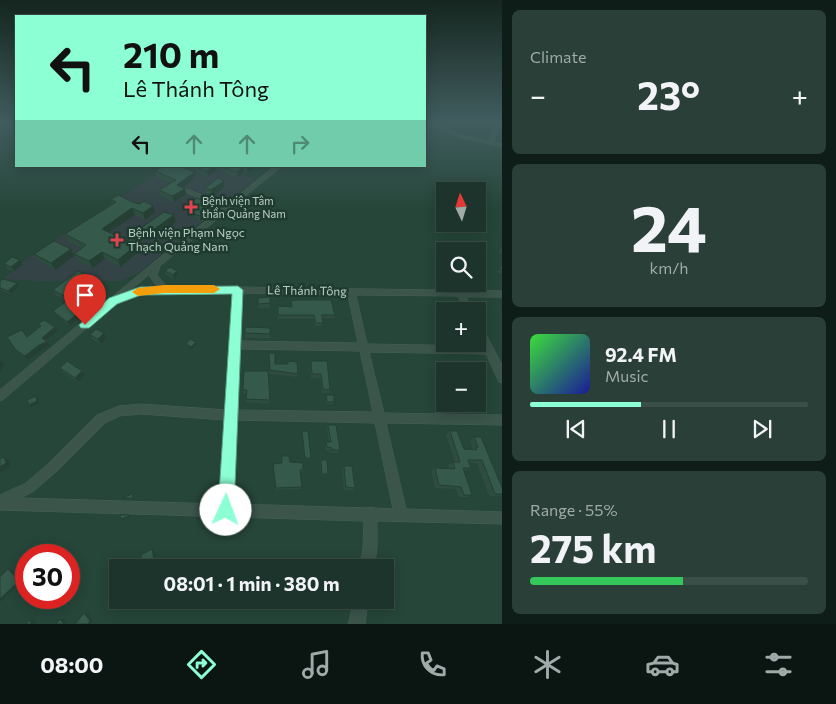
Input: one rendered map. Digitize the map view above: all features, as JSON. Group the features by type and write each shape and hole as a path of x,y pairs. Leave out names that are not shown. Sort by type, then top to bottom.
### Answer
{"street":[{"path":"0,396 156,265 278,167"},
{"path":"187,191 227,208"},
{"path":"156,265 153,276 164,289"},
{"name":"Lê Thánh Tông","path":"113,301 140,291 164,289 502,294"},
{"path":"226,510 238,290"},
{"path":"351,291 401,515"},
{"path":"460,293 464,302"},
{"path":"234,345 488,350"},
{"path":"486,346 502,379"},
{"path":"0,503 30,487 53,467 100,419 119,411 141,409 230,415 502,420"},
{"path":"0,503 502,518"},
{"path":"368,559 371,513"},
{"path":"357,624 359,609"}],"shaded area":[{"name":"Bệnh viện Phạm Ngọc Thạch Quảng Nam","path":"166,167 222,167 255,179 140,272 121,281 3,279 29,257"}],"building":[{"path":"161,167 182,167 195,172 177,185 185,189 172,196 159,190 176,180 155,171"},
{"path":"195,167 213,167 207,171"},
{"path":"223,167 243,167 237,172"},
{"path":"218,178 224,181 211,190 205,188"},
{"path":"119,195 132,202 140,204 144,201 153,206 143,213 132,208 102,229 127,241 131,238 140,242 118,260 102,252 89,261 74,254 86,245 65,234 116,202 111,199"},
{"path":"197,198 215,206 200,216 192,213 197,209 188,205"},
{"path":"164,212 174,215 150,232 141,228"},
{"path":"54,241 71,249 51,263 34,254"},
{"path":"12,257 20,260 11,267 4,264"},
{"path":"170,267 177,271 173,275 165,271"},
{"path":"78,271 89,276 83,281 102,292 91,300 75,290 66,297 53,290"},
{"path":"3,279 17,283 8,291 0,288 0,281"},
{"path":"270,297 270,303 258,304 258,298"},
{"path":"68,300 82,310 67,322 53,311"},
{"path":"331,300 335,315 322,315 323,323 316,323 314,315 278,315 278,306 292,307 291,301"},
{"path":"44,320 55,327 42,338 47,342 39,345 25,356 16,350 7,337 22,330 27,337 41,326 38,324"},
{"path":"245,327 270,328 270,334 245,333"},
{"path":"96,329 104,333 98,339 90,335"},
{"path":"190,339 196,342 191,347 186,344"},
{"path":"269,353 275,353 275,364 288,364 288,361 297,362 298,374 270,370"},
{"path":"67,361 82,371 75,378 60,368"},
{"path":"311,361 327,361 330,390 323,389 321,374 312,374"},
{"path":"244,371 268,371 270,400 246,399 247,390 243,390"},
{"path":"326,395 334,395 334,402 327,402"},
{"path":"36,396 37,401 29,405 27,400"},
{"path":"328,425 336,425 340,450 332,450 332,448 327,447 326,442 331,442"},
{"path":"302,431 308,431 311,458 305,458"},
{"path":"450,431 457,431 464,449 477,450 476,447 478,447 474,437 481,437 502,488 502,494 495,494 482,460 468,460 471,468 463,468 472,495 464,495 461,487 439,485 435,468 455,469 453,462 460,462"},
{"path":"282,456 289,456 290,462 303,463 303,470 300,470 302,487 276,488 273,464 282,463"},
{"path":"4,457 6,463 0,467 0,459"},
{"path":"321,460 327,460 328,474 322,474"},
{"path":"344,466 352,466 355,488 346,487"},
{"path":"132,494 133,498 122,498"},
{"path":"120,515 129,515 129,516 121,519"},
{"path":"152,549 154,559 142,559 141,555"},
{"path":"8,569 15,577 15,585 0,599 0,577"},
{"path":"84,613 90,621 88,624 75,624"},
{"path":"60,619 64,624 56,624"}],"slow traffic":[{"path":"138,292 164,289 214,289"}],"place":[{"name":"Bệnh viện Tâm thần Quảng Nam","path":"191,207"},
{"name":"Bệnh viện Phạm Ngọc Thạch Quảng Nam","path":"117,240"}],"route":[{"path":"85,325 113,301 140,291 164,289 238,290 226,510"}]}
